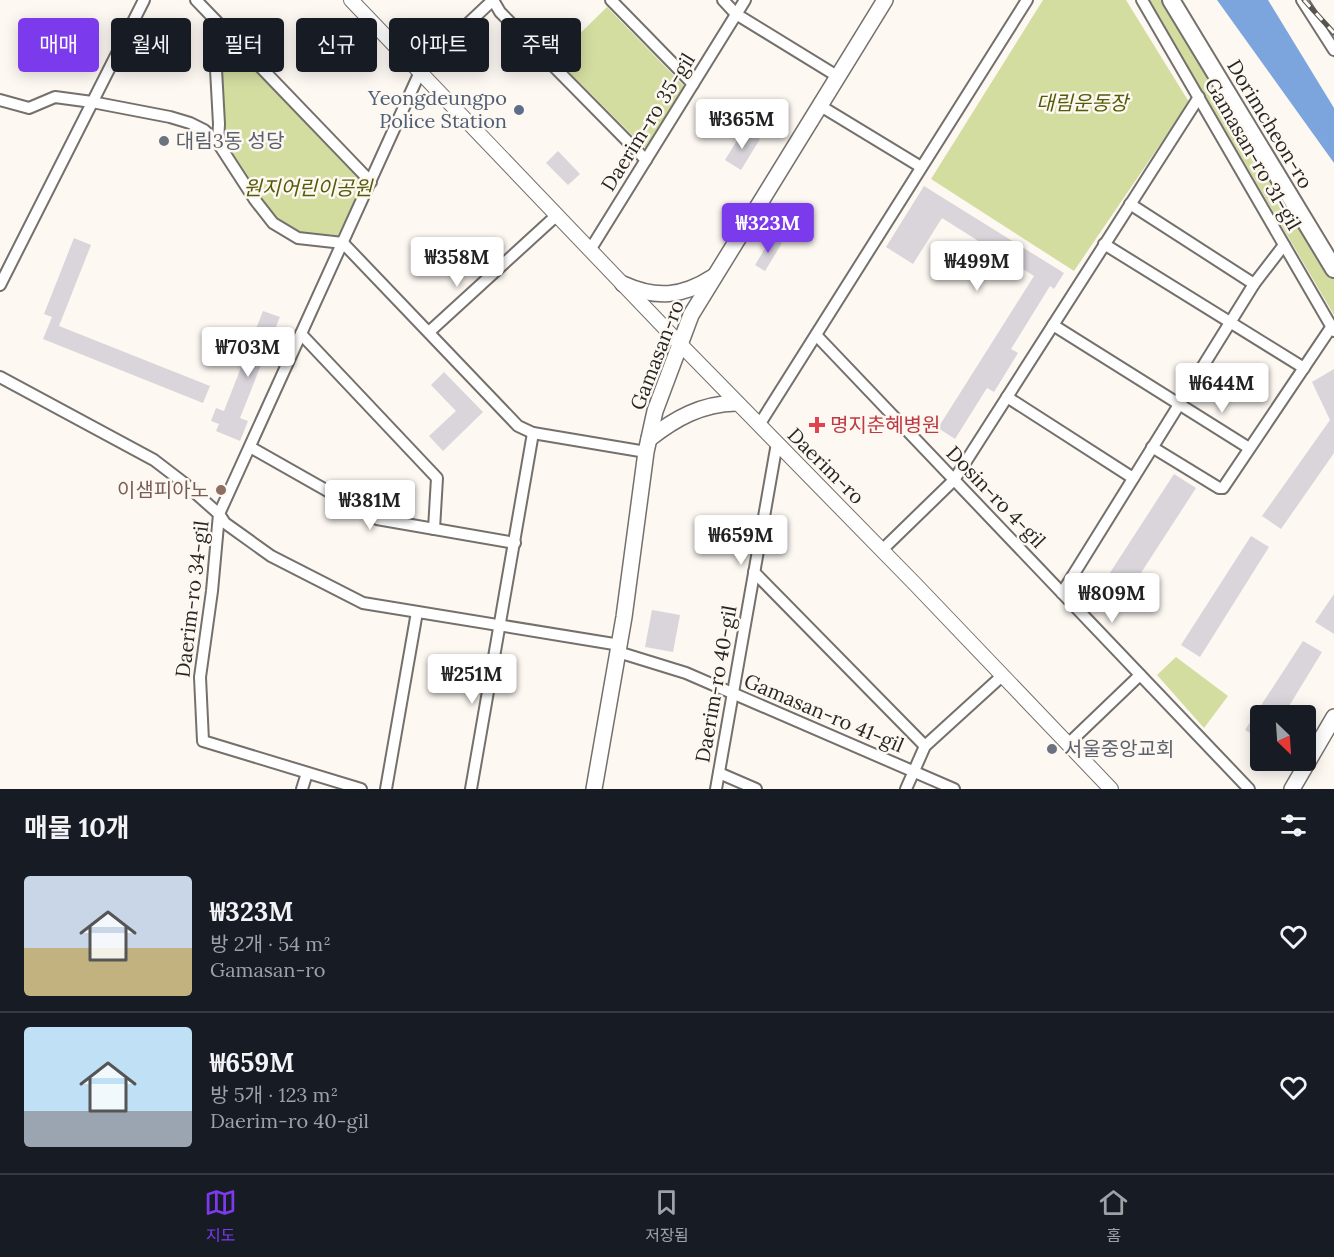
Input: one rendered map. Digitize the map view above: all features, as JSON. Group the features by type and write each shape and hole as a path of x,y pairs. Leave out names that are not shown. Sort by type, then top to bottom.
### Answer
{"main road":[{"name":"Gamasan-ro","path":"594,789 619,648 647,446 655,411 691,315 885,0"},
{"name":"Dorimcheon-ro","path":"1171,0 1334,269"},
{"path":"623,284 640,292 669,294 685,292 715,275"},
{"path":"647,446 671,422 690,412 717,404 736,403"},
{"path":"1292,789 1334,717"}],"street":[{"path":"0,285 144,0"},
{"name":"Daerim-ro","path":"351,0 389,40"},
{"path":"493,0 500,12 646,160"},
{"name":"Daerim-ro 34-gil","path":"474,18 493,0"},
{"path":"611,0 693,84"},
{"path":"723,0 736,14 837,76"},
{"name":"Daerim-ro 35-gil","path":"590,250 745,0"},
{"path":"759,425 1027,0"},
{"name":"Gamasan-ro 31-gil","path":"1142,0 1333,329 1223,488 1219,488 1152,447"},
{"path":"1302,0 1334,50"},
{"path":"200,1 213,18"},
{"path":"216,72 218,142"},
{"path":"265,72 371,182"},
{"name":"Daerim-ro","path":"420,72 736,403 882,550 1111,789"},
{"name":"Daerim-ro 34-gil","path":"307,773 203,741 200,677 212,591 219,514 420,72"},
{"path":"0,100 29,108 55,97 92,102 190,123 204,130 218,142 255,200 273,223 298,238 343,243 518,426 533,433 647,446"},
{"path":"882,550 954,480 1198,97"},
{"path":"819,105 921,167"},
{"path":"1130,204 1254,284"},
{"path":"429,332 557,215"},
{"path":"1104,244 1304,368"},
{"path":"1062,593 1254,284 1284,245"},
{"path":"1053,325 1091,351 1249,448"},
{"path":"301,334 437,478 434,530"},
{"name":"Dosin-ro 4-gil","path":"816,335 1249,789"},
{"path":"0,377 154,460 219,514 225,523 271,556 355,600 619,648"},
{"path":"1007,397 1133,478"},
{"path":"471,789 533,433"},
{"name":"Daerim-ro 40-gil","path":"716,789 777,443"},
{"path":"250,447 377,519 515,543"},
{"path":"754,572 925,746"},
{"path":"386,789 417,612"},
{"name":"Gamasan-ro 41-gil","path":"619,648 686,673 954,789"},
{"path":"906,789 925,746 1003,675"},
{"path":"1068,744 1140,675"},
{"path":"302,789 307,773 361,789"},
{"path":"718,773 756,789"}],"green space":[{"name":"대림운동장","path":"1043,0 1126,0 1189,102 1074,271 931,179"},
{"path":"1149,0 1166,0 1334,279 1334,315"},
{"path":"607,7 684,86 646,149 569,72 581,72 581,32"},
{"name":"원지어린이공원","path":"220,72 258,72 364,182 337,237 311,237 287,229 268,212 223,141"},
{"path":"1176,657 1228,696 1204,728 1157,675"}],"water":[{"path":"1217,0 1268,0 1334,108 1334,163"}],"building":[{"path":"744,129 760,139 741,170 725,160"},
{"path":"558,151 580,174 568,185 546,163"},
{"path":"924,186 1064,273 1054,289 1050,286 1011,349 1018,353 994,392 987,388 955,439 938,428 1034,276 942,218 913,264 886,247"},
{"path":"772,237 782,243 765,271 755,265"},
{"path":"74,238 91,245 59,326 210,386 203,403 43,339 52,317 44,314"},
{"path":"263,311 280,317 272,336 280,339 273,358 265,355 240,418 248,421 240,441 216,431 219,424 211,421 216,408 224,411"},
{"path":"1334,369 1334,453 1281,529 1262,516 1330,420 1312,382"},
{"path":"444,372 483,412 443,451 429,436 456,411 431,385"},
{"path":"1174,474 1196,488 1126,596 1104,582"},
{"path":"1251,536 1269,547 1200,657 1181,645"},
{"path":"1334,594 1334,634 1315,622"},
{"path":"652,610 680,615 673,652 645,647"},
{"path":"1303,641 1322,652 1290,705 1261,705"},
{"path":"1250,722 1250,733 1245,730"}],"railway":[{"path":"1304,0 1334,33"}],"place":[{"name":"Yeongdeungpo Police Station","path":"519,110"},
{"name":"대림3동 성당","path":"164,141"},
{"name":"명지춘혜병원","path":"817,425"},
{"name":"이샘피아노","path":"221,490"},
{"name":"서울중앙교회","path":"1052,749"}]}
